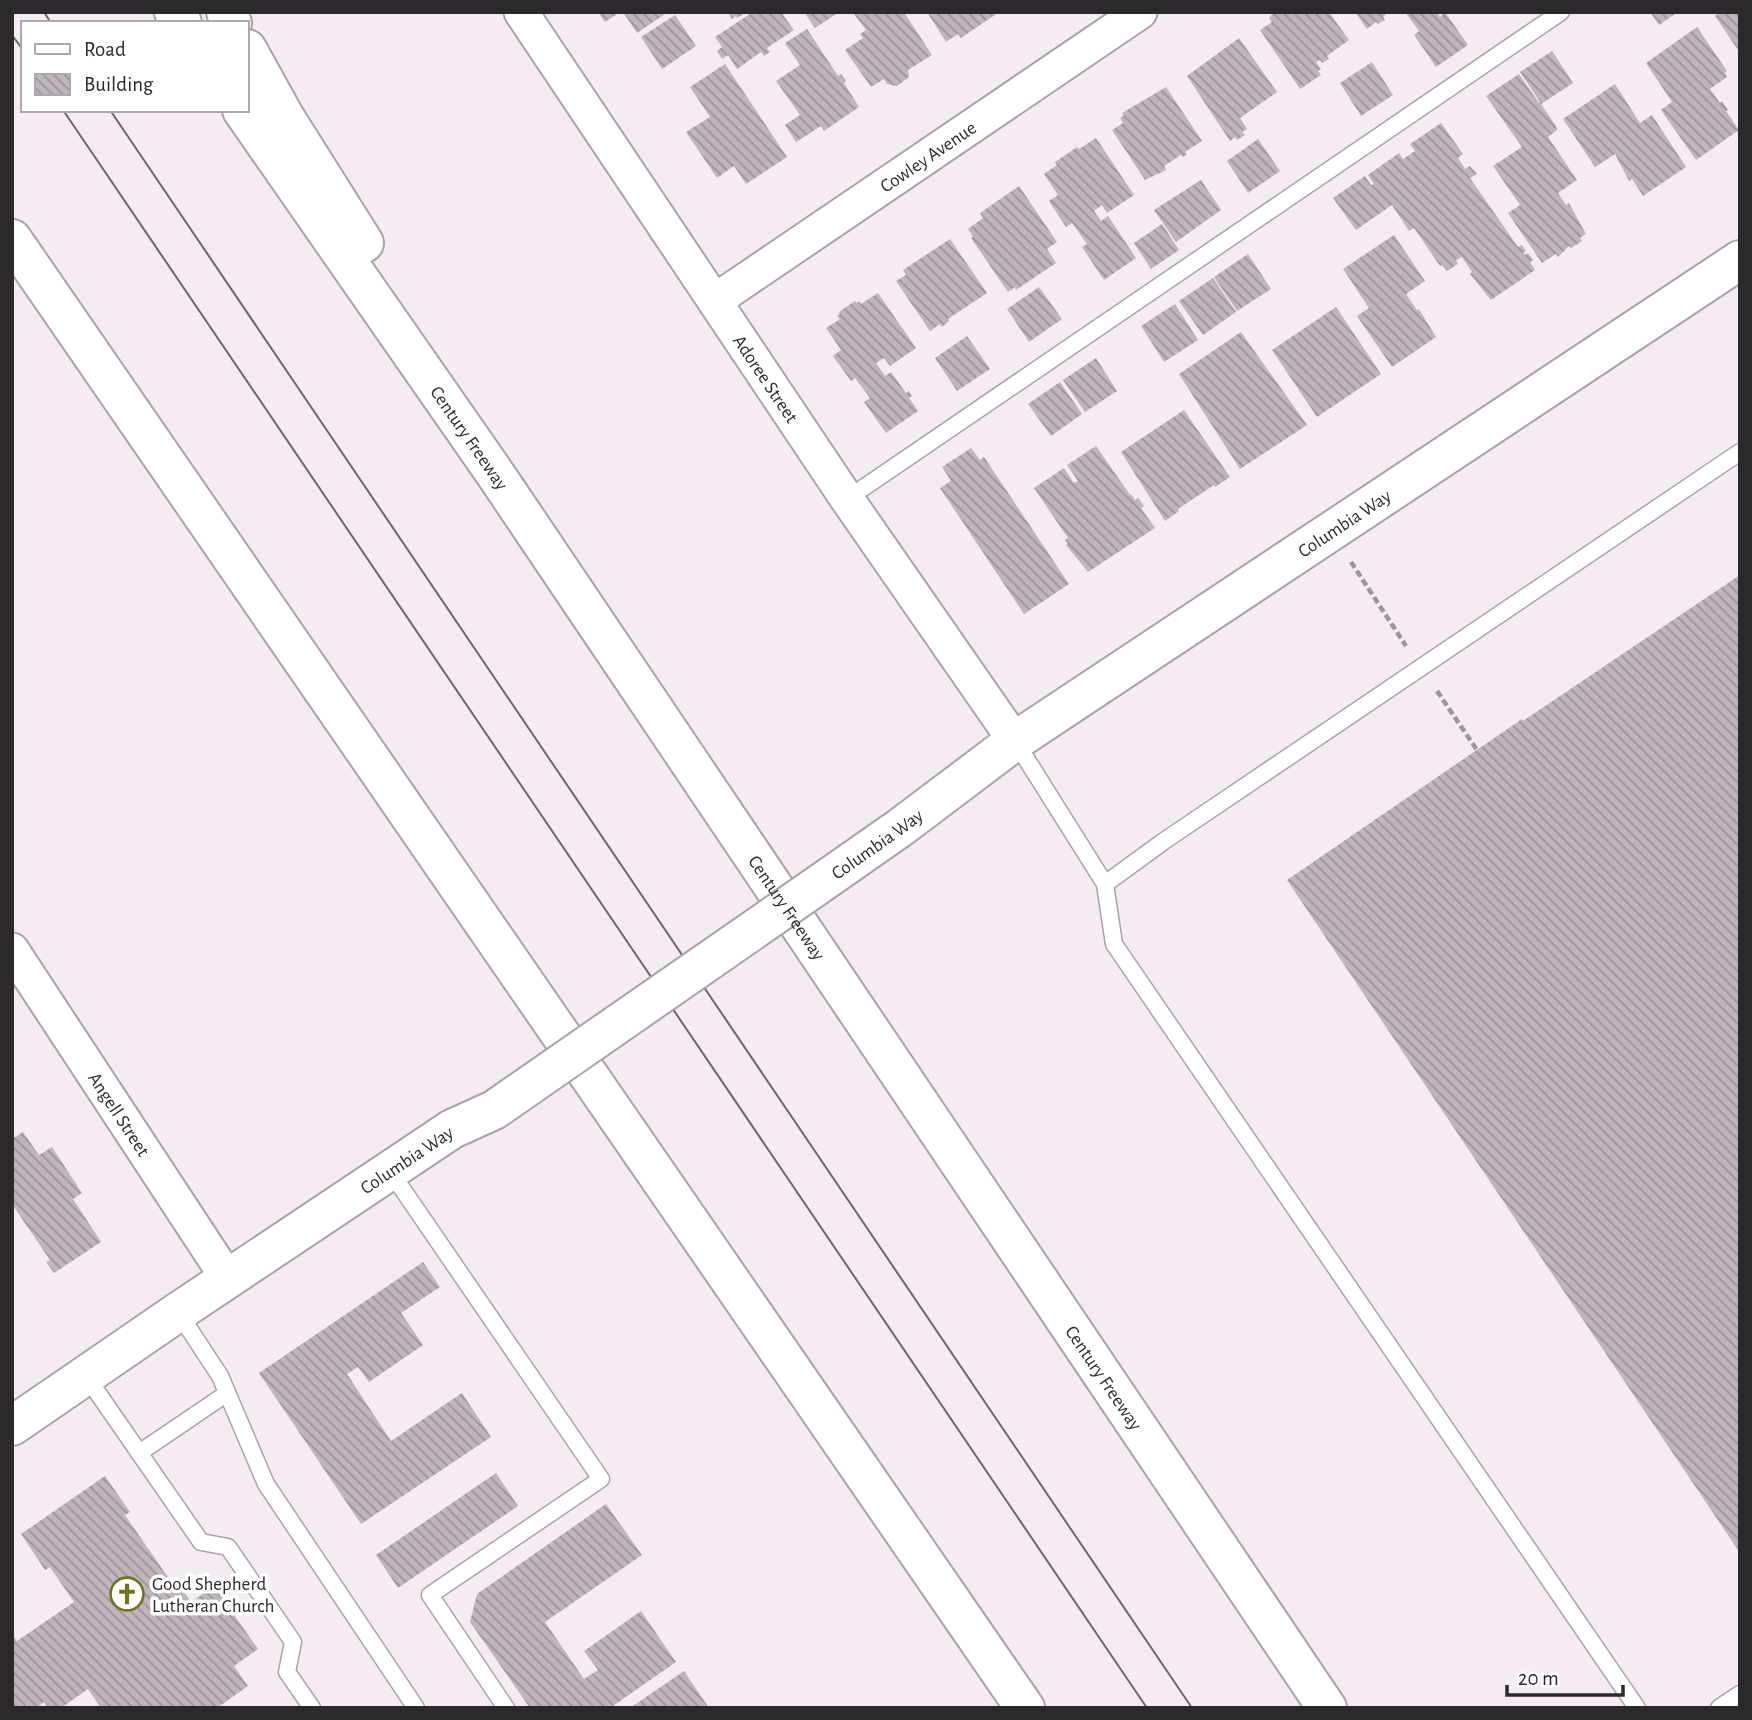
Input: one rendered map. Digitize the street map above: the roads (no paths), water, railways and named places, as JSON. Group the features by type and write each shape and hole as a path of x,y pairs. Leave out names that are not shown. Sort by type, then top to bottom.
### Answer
{"main road":[{"path":"248,51 284,116 463,399 496,475"},
{"name":"Century Freeway","path":"243,112 496,475 1327,1708"},
{"path":"12,239 1025,1708"},
{"name":"Columbia Way","path":"12,1426 452,1129 494,1110 901,827 1015,741 1740,260"}],"street":[{"name":"Adoree Street","path":"521,12 848,499 1015,741"},
{"name":"Cowley Avenue","path":"716,300 1140,12"},
{"name":"Angell Street","path":"12,950 228,1279"}],"lane":[{"path":"848,499 1560,12"},
{"path":"1105,884 1740,452"},
{"path":"1015,741 1105,884 1114,944 1637,1708"},
{"path":"390,1170 601,1479 430,1595 506,1708"},
{"path":"178,1312 220,1376 266,1484 416,1708"},
{"path":"86,1376 201,1542 228,1547 293,1642 287,1672 312,1708"},
{"path":"139,1453 226,1394"},
{"path":"1719,1708 1740,1694"}],"tram line":[{"path":"44,12 50,21"},
{"path":"12,35 21,47"},
{"path":"64,112 1147,1708"},
{"path":"111,112 1192,1708"}],"place":[{"name":"Good Shepherd Lutheran Church","path":"127,1594"}]}
